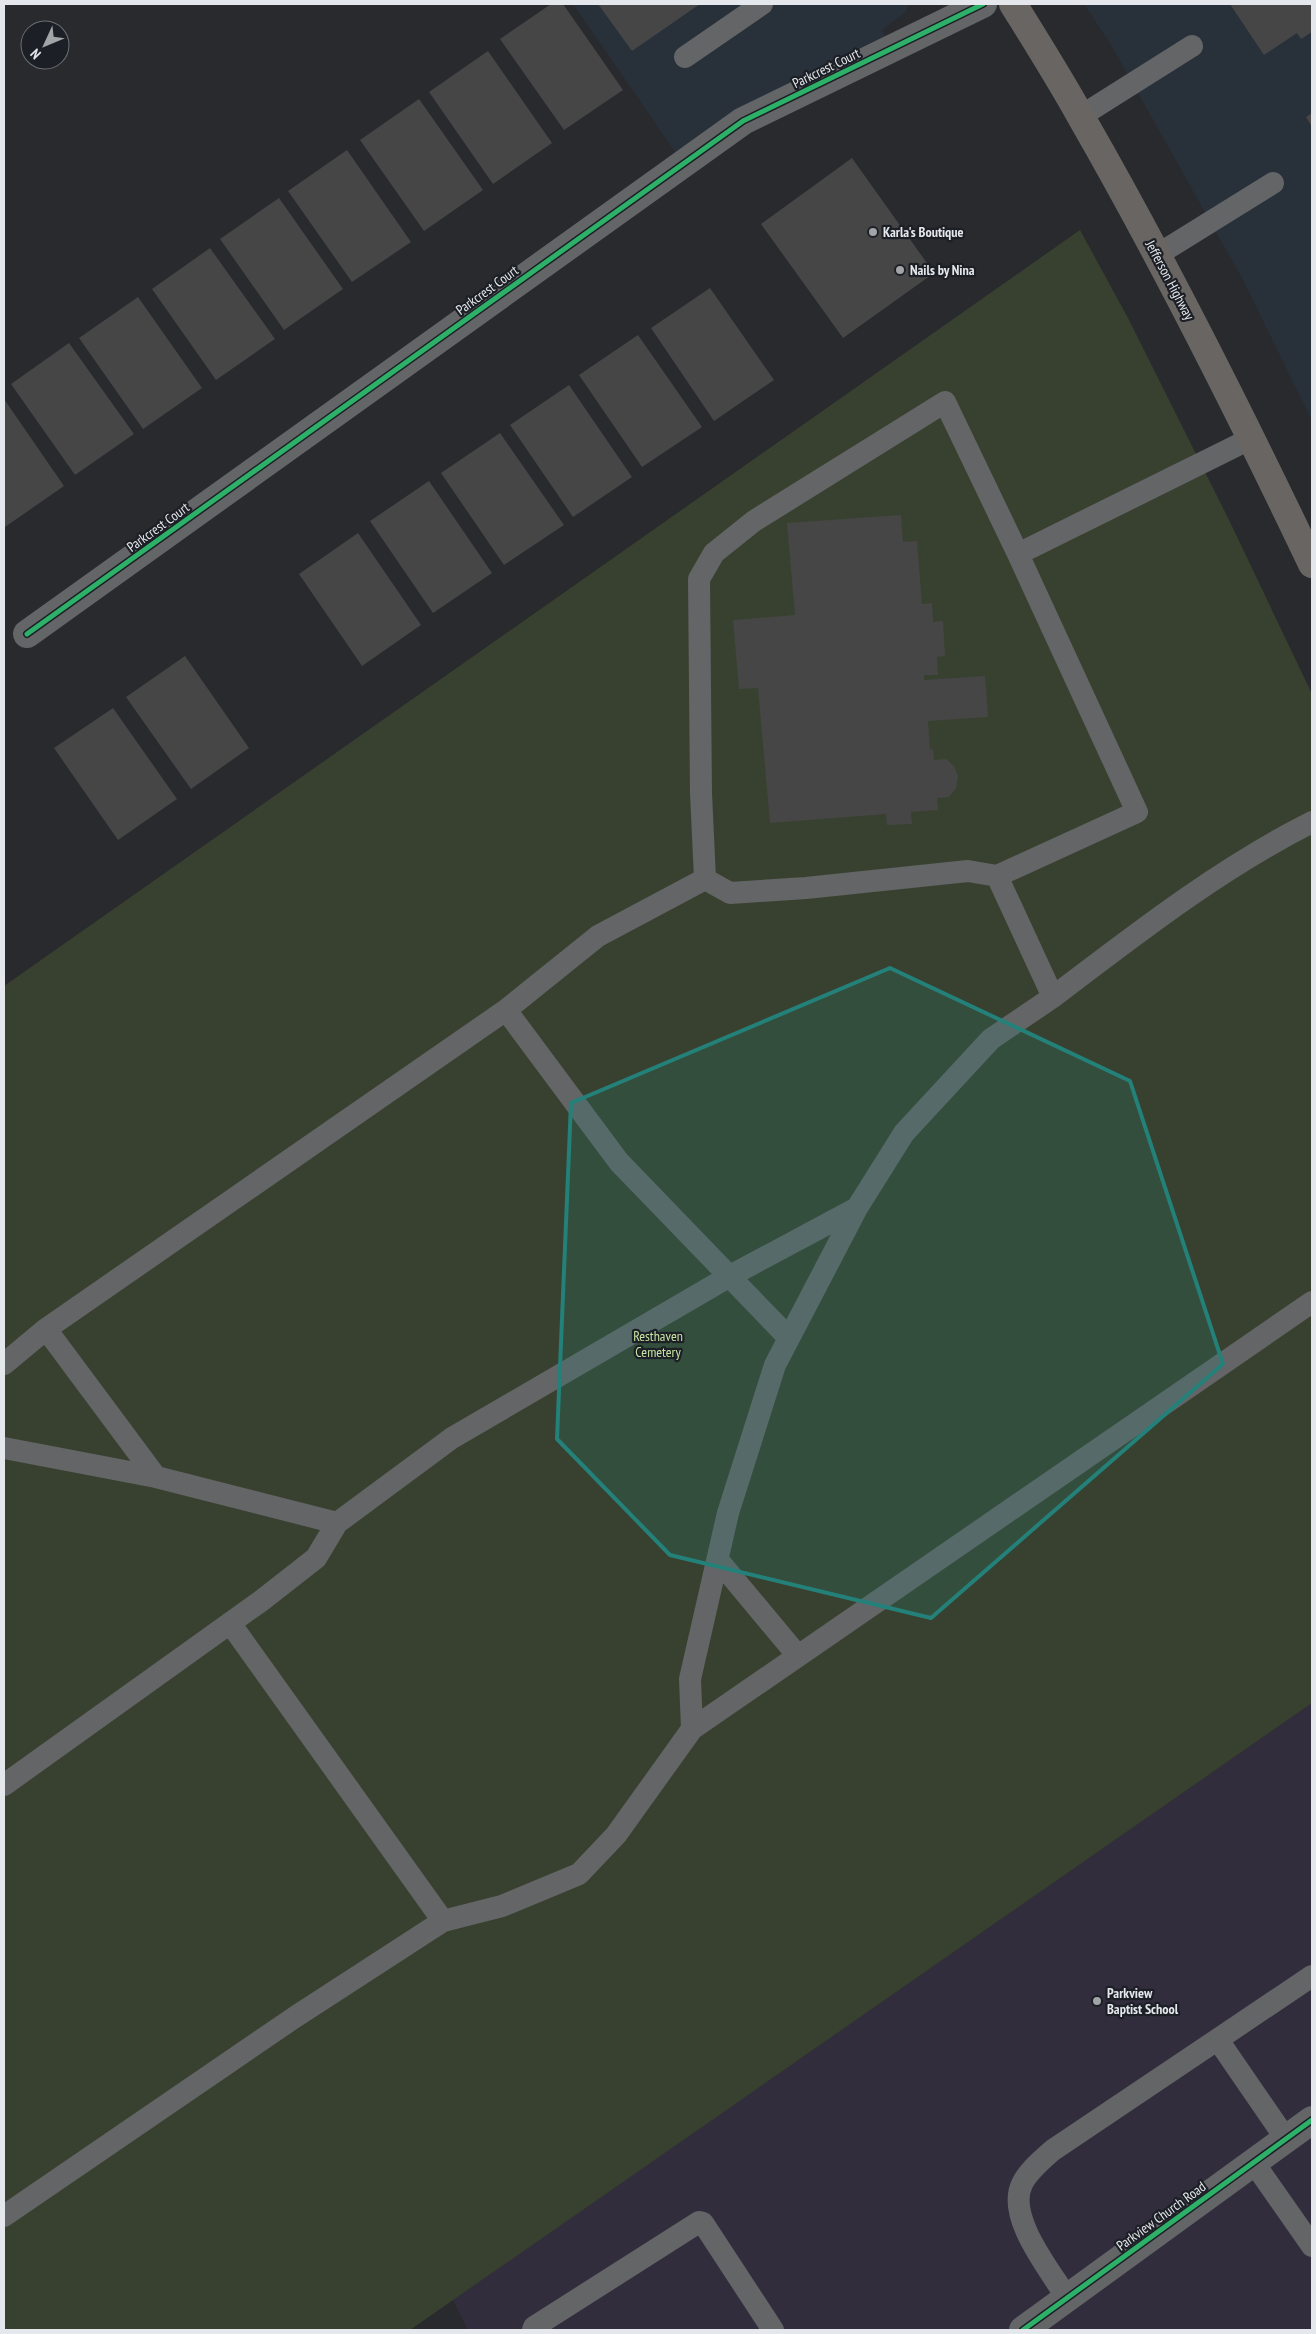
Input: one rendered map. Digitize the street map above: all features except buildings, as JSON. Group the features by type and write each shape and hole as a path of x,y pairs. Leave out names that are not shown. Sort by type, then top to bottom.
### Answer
{"main road":[{"name":"Jefferson Highway","path":"1012,4 1081,116 1157,255 1252,438 1312,564"}],"street":[{"name":"Parkcrest Court","path":"27,634 743,121 983,4"},
{"name":"Parkview Church Road","path":"1023,2330 1312,2120"}],"lane":[{"path":"685,57 762,4"},
{"path":"1081,116 1192,46"},
{"path":"1157,255 1274,183"},
{"path":"944,402 1018,554 1137,812 997,876 968,871 806,888 730,892 705,879 701,792 700,578 714,553 754,521 944,402"},
{"path":"1018,554 1252,438"},
{"path":"692,1729 690,1679 728,1513 772,1374 857,1208 904,1133 991,1039 1053,997 1228,869 1273,842 1312,822"},
{"path":"997,876 1053,997"},
{"path":"4,1364 46,1329 506,1010 598,936 705,879"},
{"path":"506,1010 619,1162 789,1338"},
{"path":"4,1785 230,1623 316,1558 337,1523 452,1438 730,1276 857,1208"},
{"path":"4,2216 295,2017 443,1921 502,1906 579,1874 616,1835 692,1729 1312,1302"},
{"path":"46,1329 156,1477"},
{"path":"4,1448 156,1477 337,1523"},
{"path":"718,1560 798,1656"},
{"path":"230,1623 443,1921"},
{"path":"1067,2298 1022,2225 1017,2200 1022,2183 1053,2150 1312,1976"},
{"path":"1218,2040 1286,2139"},
{"path":"1254,2163 1312,2246"},
{"path":"533,2330 534,2327 696,2222 699,2222 703,2224 773,2330"}],"highlighted area":[{"path":"890,968 1130,1081 1223,1364 931,1618 670,1555 557,1439 571,1103"}],"shaded area":[{"path":"573,4 909,4 906,12 882,30 887,40 743,109 675,152"},
{"path":"1084,4 1312,4 1312,421 1243,280 1111,45"},
{"name":"Parkview Baptist School","path":"1312,1703 1312,2330 468,2330 453,2300"}],"green space":[{"name":"Resthaven Cemetery","path":"1080,230 1128,318 1230,522 1312,694 1312,1703 410,2330 4,2330 4,986"}],"cycle path":[{"path":"27,634 743,121 983,4"},
{"path":"1023,2330 1312,2120"}],"place":[{"name":"Karla's Boutique","path":"873,232"},
{"name":"Nails by Nina","path":"900,270"},
{"name":"Parkview Baptist School","path":"1097,2001"}]}
